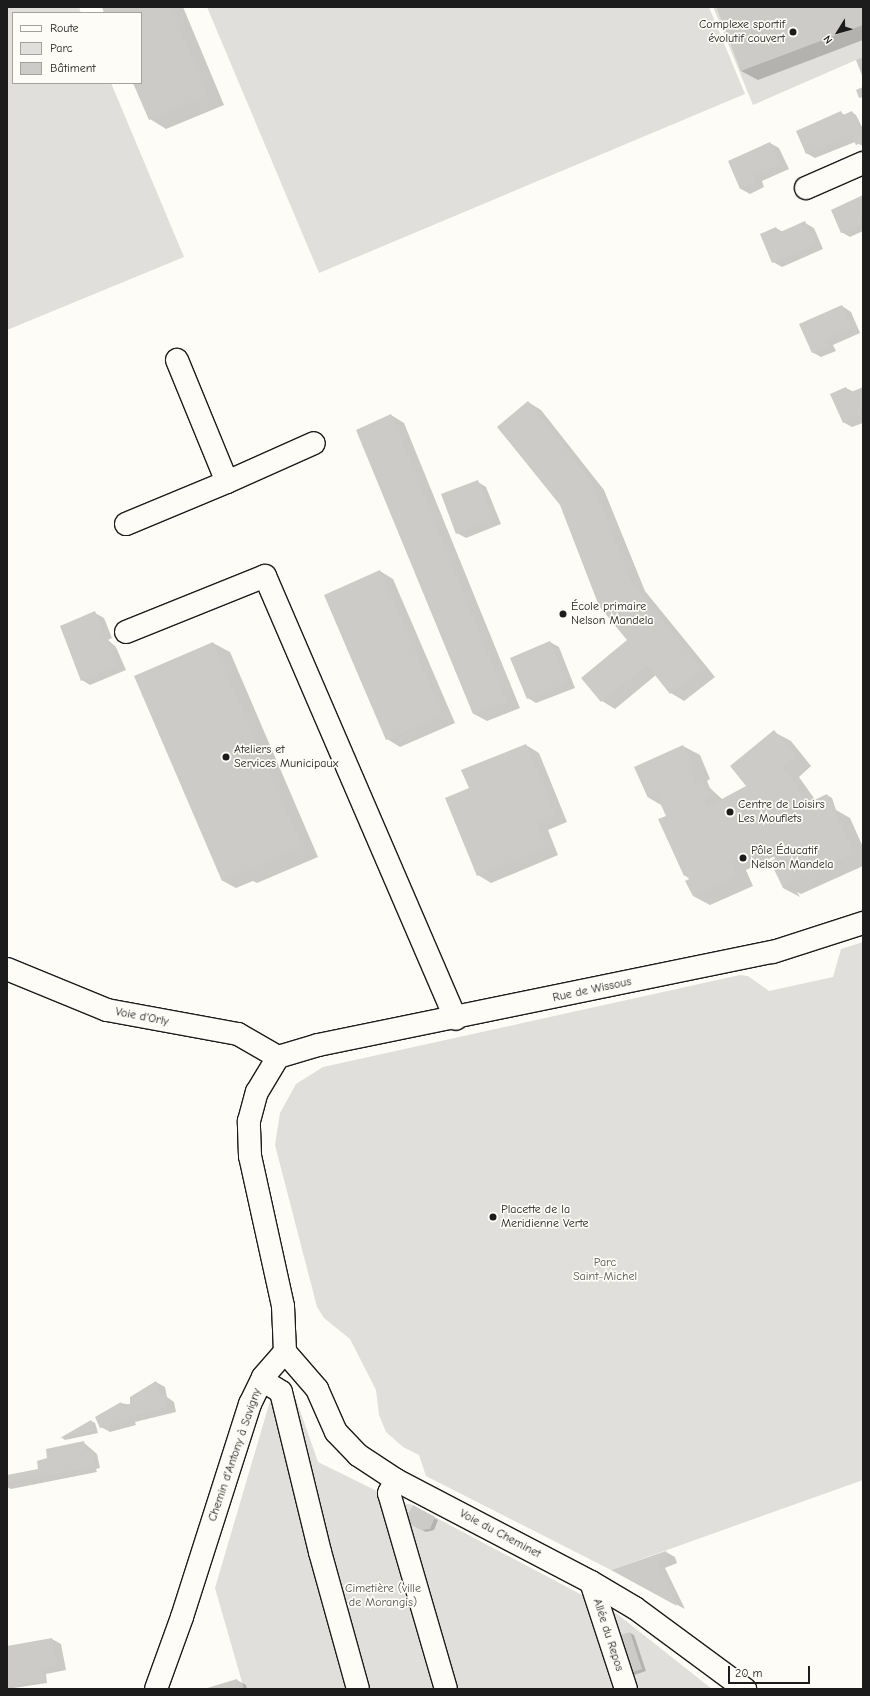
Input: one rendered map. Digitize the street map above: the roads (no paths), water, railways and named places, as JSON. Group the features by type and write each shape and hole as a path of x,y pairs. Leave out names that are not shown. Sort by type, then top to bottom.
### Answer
{"street":[{"path":"806,188 863,163"},
{"path":"177,360 227,482"},
{"path":"126,524 227,482 314,443"},
{"path":"126,632 265,576 456,1019"},
{"name":"Rue de Wissous","path":"278,1057 318,1046 456,1019 774,952 863,923"},
{"name":"Voie d'Orly","path":"7,969 107,1010 238,1034 278,1057"},
{"path":"278,1057 257,1092 248,1121 250,1156 283,1306 285,1352"},
{"name":"Chemin d'Antony à Savigny","path":"159,1686 250,1404 262,1380 273,1363 285,1352"},
{"name":"Voie du Cheminet","path":"285,1352 317,1388 326,1414 346,1444 358,1455 396,1480 590,1582 679,1639 746,1689"},
{"path":"262,1380 281,1392 320,1552 358,1689"},
{"path":"396,1480 389,1493 446,1689"},
{"name":"Allée du Repos","path":"590,1582 626,1689"}],"place":[{"name":"Complexe sportif évolutif couvert","path":"793,32"},
{"name":"École primaire Nelson Mandela","path":"563,614"},
{"name":"Ateliers et Services Municipaux","path":"226,757"},
{"name":"Centre de Loisirs Les Mouflets","path":"730,812"},
{"name":"Pôle Éducatif Nelson Mandela","path":"743,858"},
{"name":"Placette de la Meridienne Verte","path":"493,1217"}],"park label":[{"name":"Parc Saint-Michel","path":"605,1270"},
{"name":"Cimetière (ville de Morangis)","path":"383,1596"}]}
